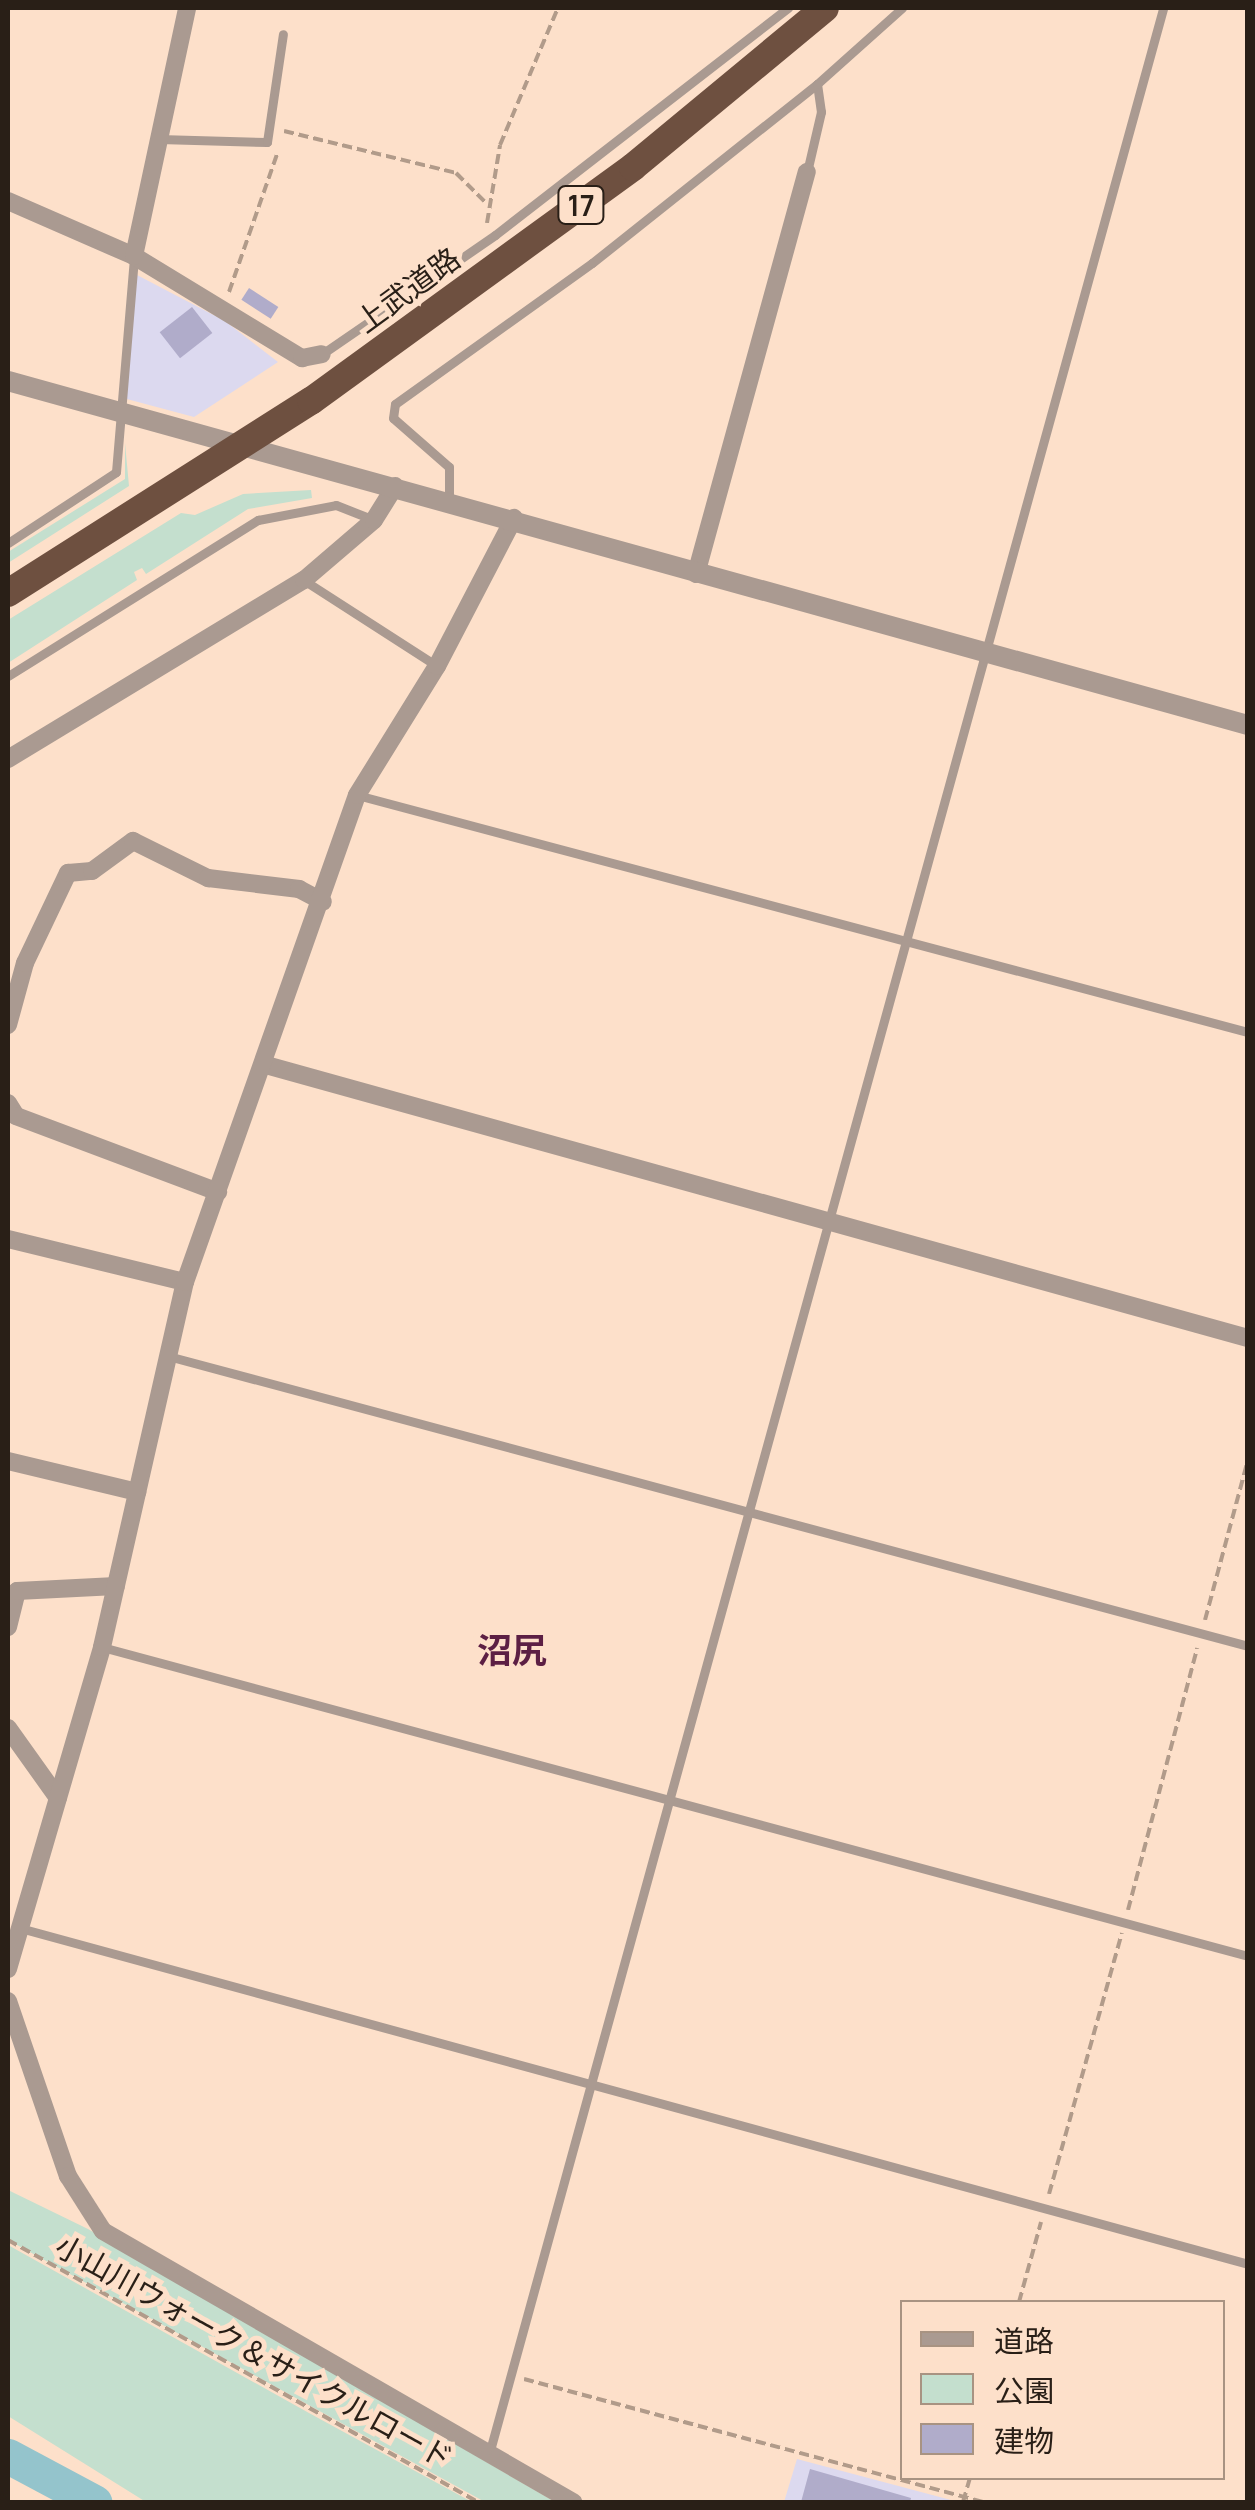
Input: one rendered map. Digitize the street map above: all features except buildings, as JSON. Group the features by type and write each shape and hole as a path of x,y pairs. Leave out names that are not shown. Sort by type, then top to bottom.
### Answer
{"highway":[{"name":"上武道路","path":"8,593 244,444 633,167 824,8"}],"street":[{"path":"134,256 187,8"},
{"path":"696,574 807,172"},
{"path":"8,201 134,256 223,304 302,358 322,354"},
{"path":"8,381 1248,724"},
{"path":"8,760 304,580 374,520 395,486"},
{"path":"8,1969 14,1926 58,1798 102,1647 185,1282 266,1065 357,795 436,666 514,518"},
{"path":"8,1025 25,963 68,872 92,871 133,841 208,878 299,889 323,902"},
{"path":"266,1065 1248,1338"},
{"path":"8,1108 16,1116 218,1192"},
{"path":"8,1240 185,1282"},
{"path":"8,1461 137,1492"},
{"path":"8,1628 16,1592 116,1586"},
{"path":"8,1728 58,1798"},
{"path":"8,2002 78,2199 103,2232 573,2502"}],"lane":[{"path":"322,354 495,234 788,8"},
{"path":"449,500 449,466 392,418 395,404 592,263 817,84 902,8"},
{"path":"489,2454 827,1220 989,652 1163,8"},
{"path":"159,139 266,142 283,34"},
{"path":"807,172 821,112 817,84"},
{"path":"8,543 113,479 134,256"},
{"path":"8,676 258,520 336,505 374,520"},
{"path":"304,580 436,666"},
{"path":"357,795 908,937 1248,1032"},
{"path":"168,1356 748,1507 1248,1646"},
{"path":"102,1647 1248,1956"},
{"path":"14,1926 1248,2264"}],"path":[{"path":"495,234 484,219 500,145 558,8"},
{"path":"268,127 456,174 486,203"},
{"path":"223,304 278,159 266,142"},
{"path":"1020,2300 1248,1460"},
{"name":"小山川ウォーク＆サイクルロード","path":"8,2240 478,2502"},
{"path":"510,2376 964,2500 984,2502"}],"shaded area":[{"path":"137,275 225,321 278,362 194,417 123,398"},
{"path":"797,2459 951,2500 952,2502 784,2502"}],"green space":[{"path":"125,443 129,486 8,563 8,552 125,479"},
{"path":"311,490 312,498 248,509 146,574 142,568 134,572 137,580 8,663 8,620 181,513 195,515 243,494"},
{"path":"8,2190 88,2229 555,2502 485,2502 8,2240"},
{"path":"8,2245 472,2502 146,2502 8,2416"}],"waterway":[{"path":"8,2456 94,2502"}],"district":[{"name":"沼尻","path":"512,1650"}]}
